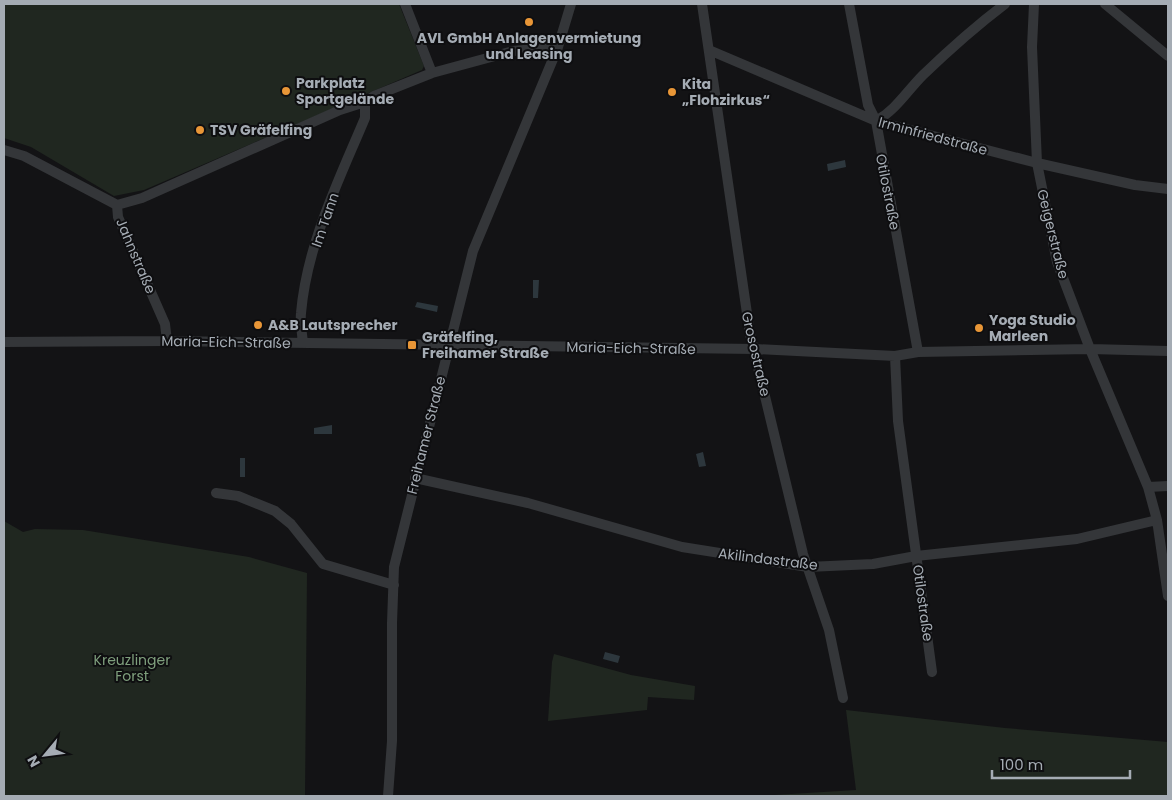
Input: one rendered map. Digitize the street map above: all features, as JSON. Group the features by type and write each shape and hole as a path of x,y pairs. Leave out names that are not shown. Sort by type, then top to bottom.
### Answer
{"street":[{"path":"405,4 432,73"},
{"name":"Freihamer Straße","path":"388,796 392,740 394,567 473,251 558,48 571,4"},
{"name":"Grosostraße","path":"702,4 750,334 803,554 829,630 844,698"},
{"name":"Otilostraße","path":"849,4 868,105 876,121 918,352"},
{"path":"876,121 889,114 921,77 972,29 1005,4"},
{"name":"Geigerstraße","path":"1034,4 1032,47 1037,164 1057,262 1090,349 1148,487 1157,520 1168,596"},
{"path":"1105,4 1168,56"},
{"path":"117,205 142,198 340,110 365,102 374,96 432,73 513,51 558,48"},
{"name":"Irminfriedstraße","path":"709,50 876,121 1037,164 1135,184 1168,188"},
{"name":"Im Tann","path":"303,343 301,314 312,259 326,210 365,118 365,102"},
{"name":"Jahnstraße","path":"4,150 24,156 117,205 118,217 165,324 167,341"},
{"name":"Maria-Eich-Straße","path":"4,342 167,341 755,349 895,356 918,352 1090,349 1168,351"},
{"name":"Otilostraße","path":"895,356 898,421 932,672"},
{"name":"Akilindastraße","path":"415,478 528,504 682,547 808,567 873,564 916,556 1077,539 1157,520"},
{"path":"1148,487 1168,486"},
{"path":"216,493 238,496 275,511 291,524 323,564 394,585"}],"green space":[{"name":"TSV Gräfelfing","path":"4,4 399,4 424,66 422,70 144,190 114,196 31,147 4,138"},
{"name":"Kreuzlinger Forst","path":"4,521 23,532 35,529 83,530 249,557 307,573 305,796 4,796"},
{"path":"554,654 631,675 695,686 694,700 648,697 647,710 548,721"},
{"path":"846,710 1005,728 1168,742 1168,796 759,796 856,790"}],"shaded area":[{"path":"845,160 846,167 828,171 827,164"},
{"path":"533,280 539,280 538,298 533,298"},
{"path":"417,302 438,306 437,312 415,307"},
{"path":"332,425 332,434 314,434 314,428"},
{"path":"703,452 706,466 699,467 696,454"},
{"path":"240,458 245,458 245,477 240,477"},
{"path":"605,652 620,656 618,663 603,659"}],"place":[{"name":"AVL GmbH Anlagenvermietung und Leasing","path":"529,22"},
{"name":"Parkplatz Sportgelände","path":"286,91"},
{"name":"Kita „Flohzirkus“","path":"672,92"},
{"name":"TSV Gräfelfing","path":"200,130"},
{"name":"A&B Lautsprecher","path":"258,325"},
{"name":"Yoga Studio Marleen","path":"979,328"},
{"name":"Gräfelfing, Freihamer Straße","path":"412,345"}]}
